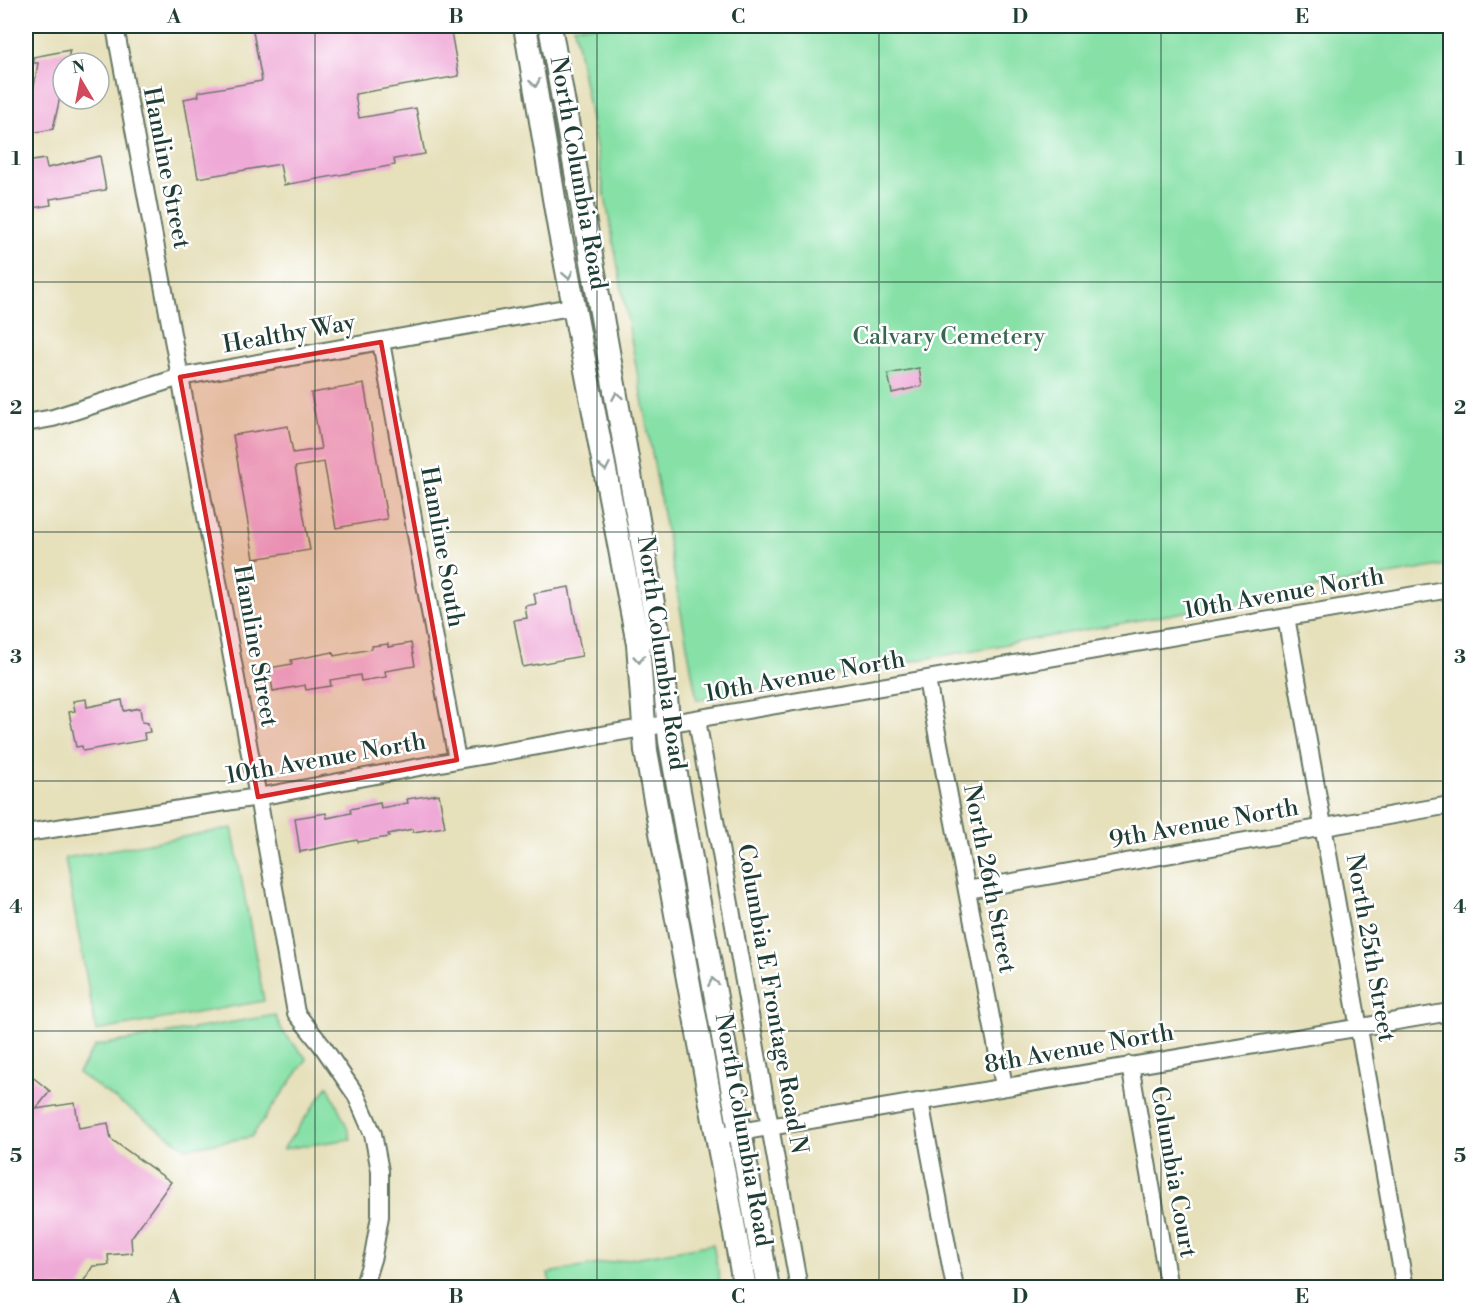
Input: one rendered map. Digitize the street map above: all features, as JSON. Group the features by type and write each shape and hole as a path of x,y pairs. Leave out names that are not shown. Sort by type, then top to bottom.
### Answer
{"main road":[{"name":"North Columbia Road","path":"525,26 559,228 638,644 646,751 745,1287"},
{"name":"North Columbia Road","path":"550,26 637,507 662,654 669,725 768,1287"}],"street":[{"name":"Hamline Street","path":"115,27 258,796 296,1013 356,1095 373,1134 380,1171 380,1216 373,1256 363,1287"},
{"name":"Healthy Way","path":"26,423 53,418 180,377 565,308"},
{"name":"Hamline South","path":"381,342 457,760"},
{"name":"10th Avenue North","path":"26,831 258,796 1450,589"},
{"name":"North 25th Street","path":"1286,617 1405,1287"},
{"name":"North 26th Street","path":"927,680 1004,1086"},
{"name":"Columbia E Frontage Road N","path":"697,720 799,1287"},
{"name":"9th Avenue North","path":"967,890 1450,805"},
{"name":"8th Avenue North","path":"716,1136 1450,1012"},
{"name":"Columbia Court","path":"1130,1065 1169,1287"},
{"path":"920,1101 955,1287"}],"highlighted area":[{"path":"381,342 457,760 258,797 180,377"}],"green space":[{"name":"Calvary Cemetery","path":"574,26 1450,26 1450,564 697,700"},
{"path":"232,828 264,1001 96,1031 65,858"},
{"path":"275,1015 283,1032 307,1059 251,1137 186,1148 78,1073 95,1046"},
{"path":"328,1086 351,1139 283,1149"},
{"path":"713,1244 721,1287 551,1287 548,1273"}],"building":[{"path":"252,26 450,26 459,76 355,94 359,118 416,108 425,154 394,159 395,165 284,185 280,164 198,178 184,99 199,96 198,92 262,81"},
{"path":"51,54 51,111 57,111 53,129 26,134 38,63 34,63 33,57"},
{"path":"100,156 106,190 50,199 51,205 33,208 32,202 26,203 26,162 45,159 47,168"},
{"path":"919,368 922,386 892,393 888,374"},
{"path":"364,384 387,519 336,528 324,462 295,467 310,550 254,559 233,435 288,426 293,453 321,449 311,393"},
{"path":"569,587 582,656 523,667 514,620 527,618 525,606 536,604 534,593"},
{"path":"411,643 415,666 385,671 386,677 361,681 360,675 330,680 331,686 306,690 305,685 273,691 269,668 292,664 291,660 333,652 334,656 372,649 372,646 388,644 388,647"},
{"path":"86,699 87,707 122,700 124,711 140,708 142,722 148,723 150,732 144,733 145,740 83,751 82,746 76,747 69,712 75,711 73,701"},
{"path":"439,794 445,827 413,832 413,829 388,834 389,837 358,842 357,840 300,852 295,818 326,813 327,818 351,813 350,809 380,803 381,808 408,803 407,799"},
{"path":"30,1075 50,1091 36,1109 75,1103 79,1128 108,1123 111,1139 171,1182 131,1238 132,1253 108,1255 109,1265 93,1266 80,1287 26,1287 26,1081"}]}
